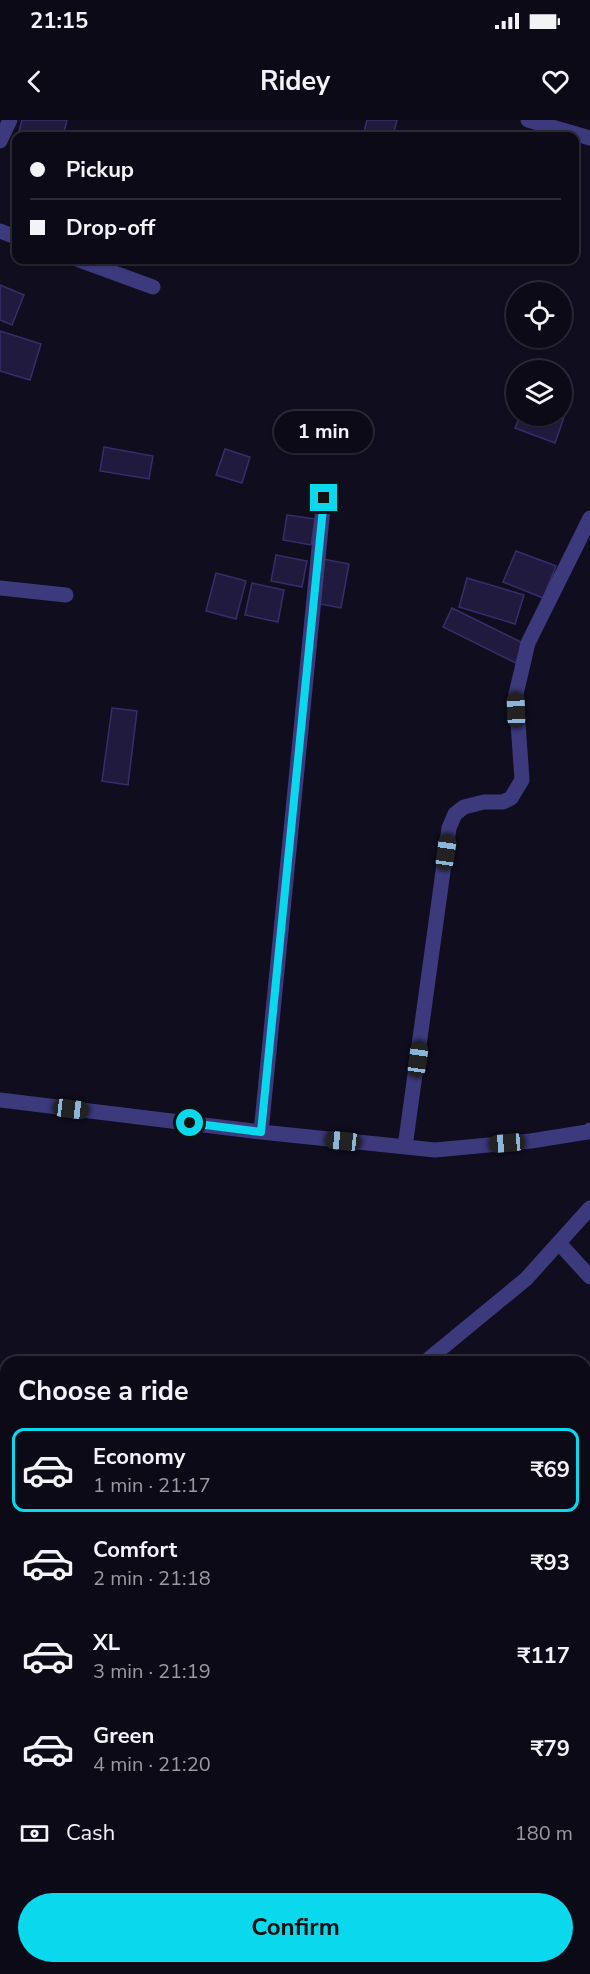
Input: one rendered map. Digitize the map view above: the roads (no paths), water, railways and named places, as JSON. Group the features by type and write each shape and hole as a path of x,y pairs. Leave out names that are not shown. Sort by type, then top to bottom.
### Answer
{"street":[{"path":"0,141 10,120"},
{"path":"528,120 569,132"},
{"path":"90,264 153,287"},
{"path":"261,1132 324,498"},
{"path":"405,1147 449,828 455,814 464,807 484,802 503,802 511,798 522,780 516,694 528,643 590,518"},
{"path":"0,588 66,595"},
{"path":"0,1100 261,1132 435,1150 531,1141 590,1130"},
{"path":"432,1356 525,1279 590,1208"},
{"path":"559,1243 590,1277"}]}
